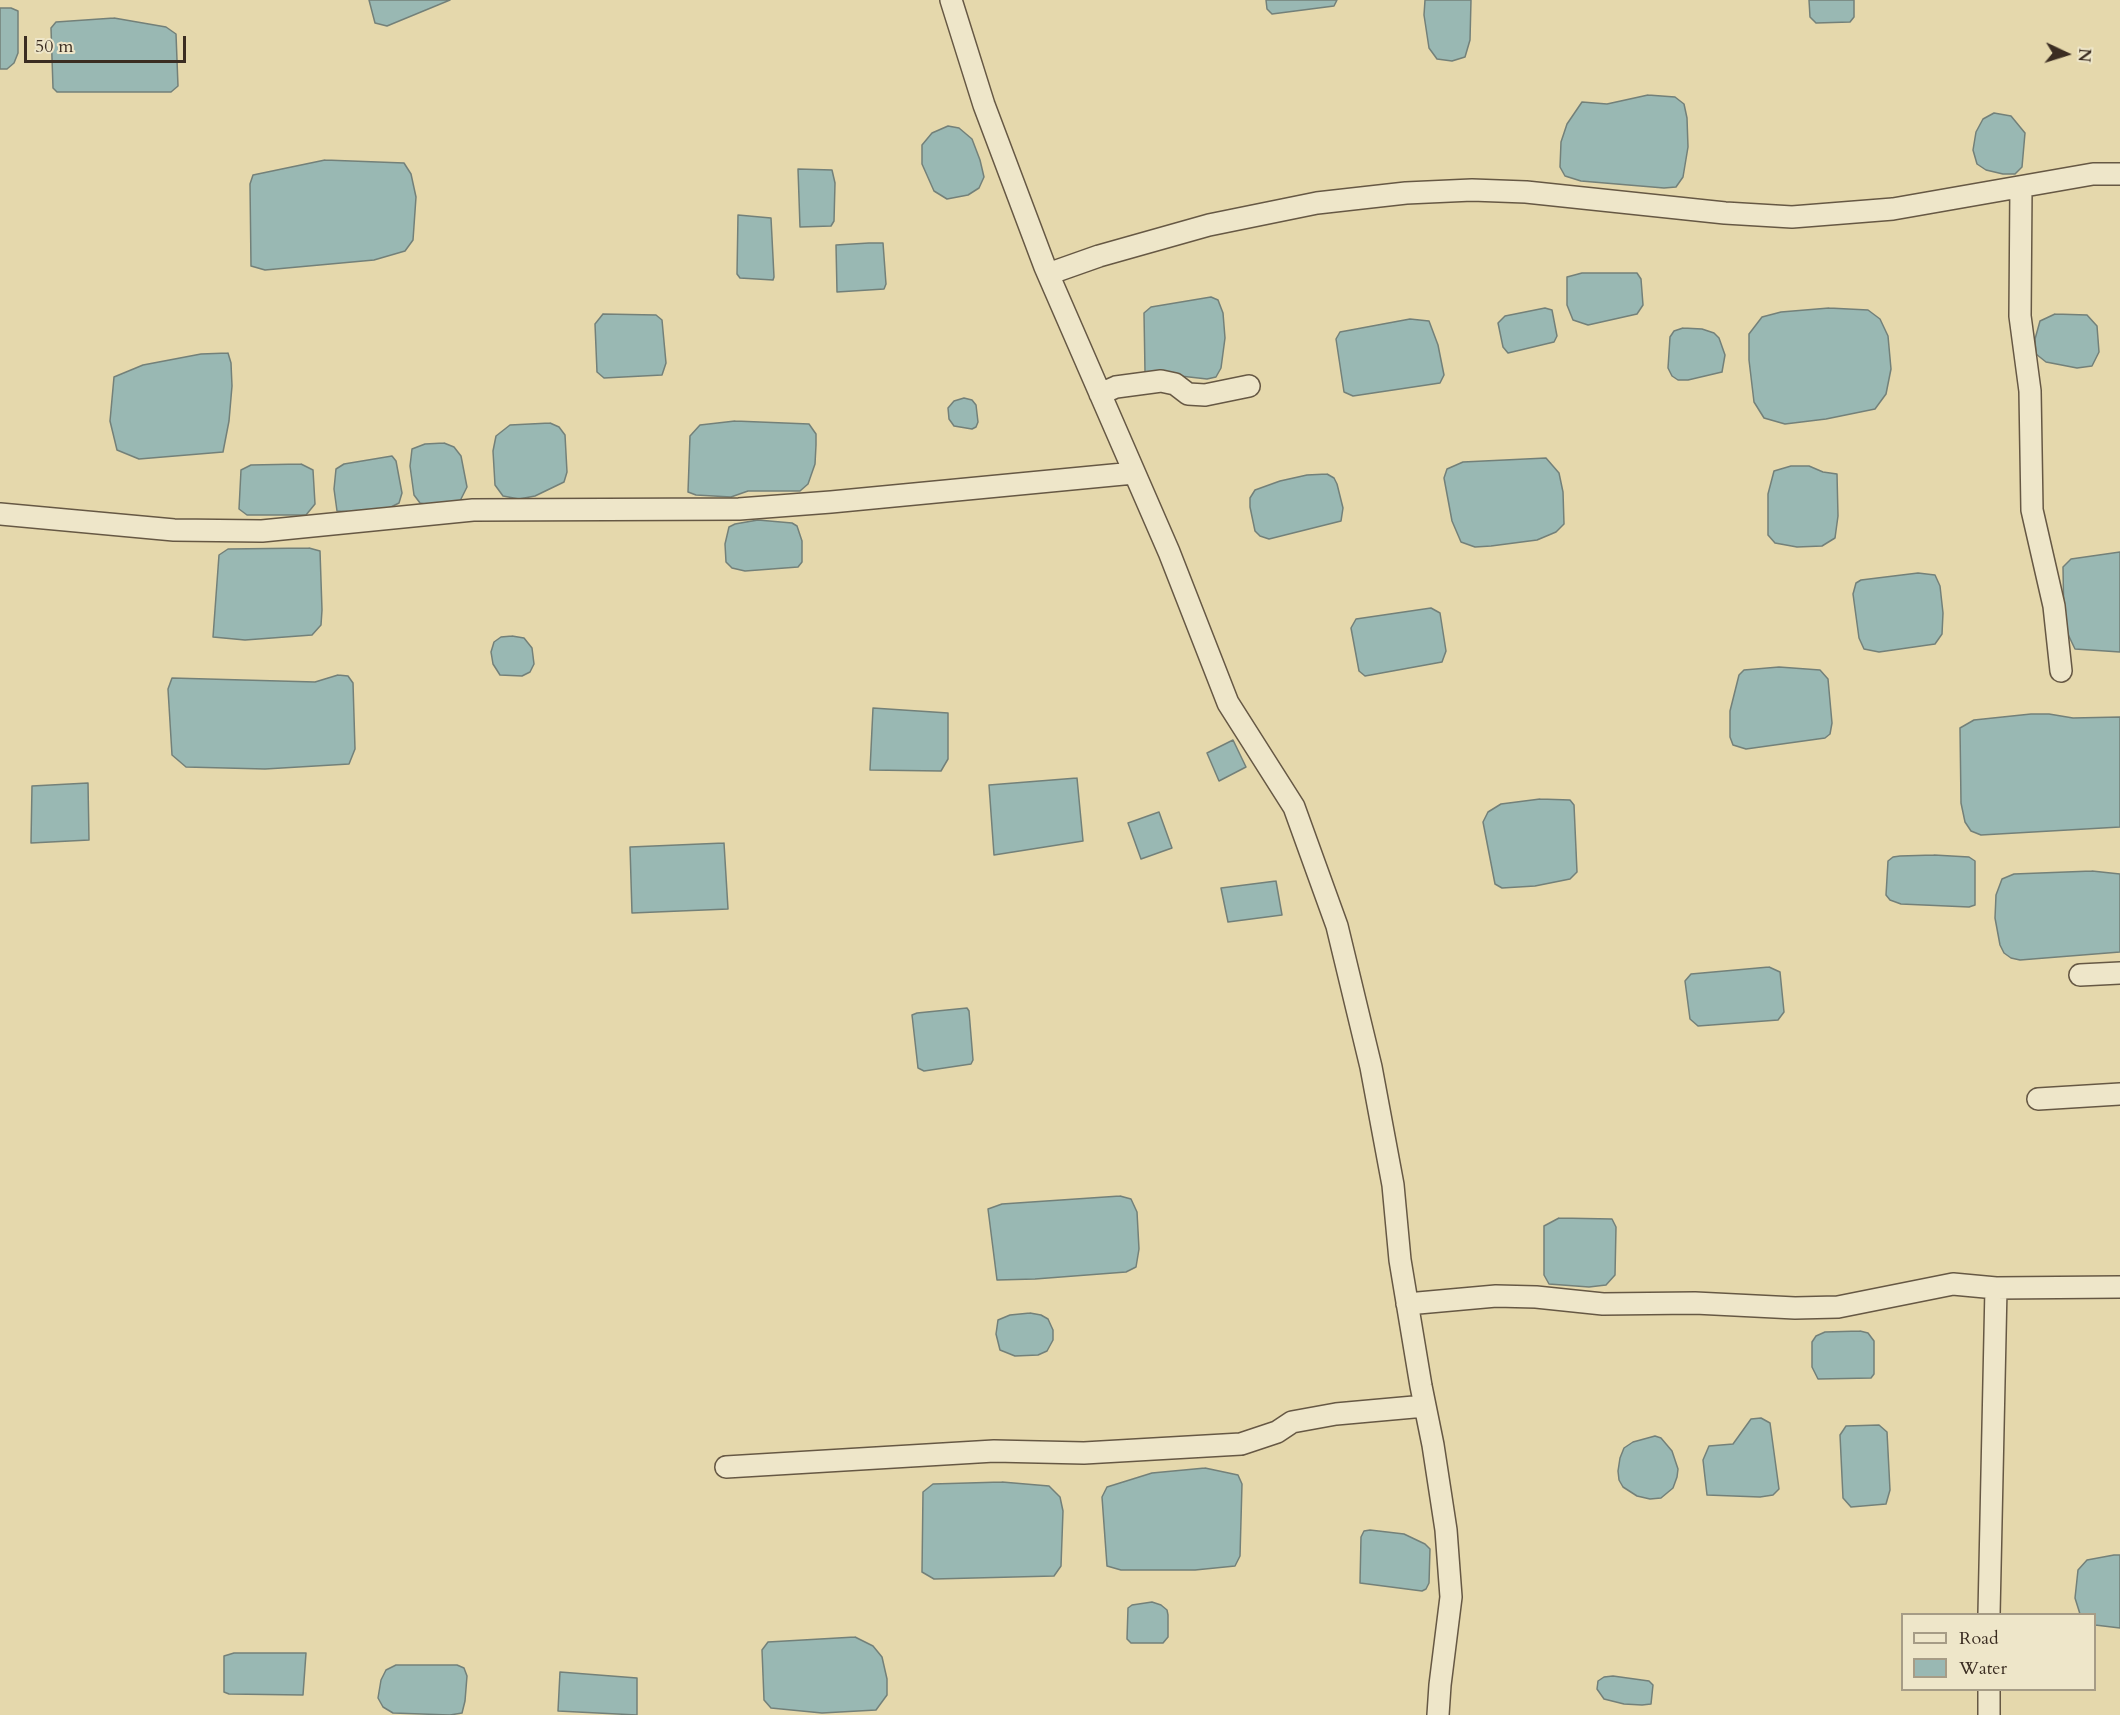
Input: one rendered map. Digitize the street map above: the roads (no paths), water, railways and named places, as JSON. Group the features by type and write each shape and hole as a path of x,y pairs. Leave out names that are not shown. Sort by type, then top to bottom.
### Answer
{"street":[{"path":"951,0 984,105 1048,274 1169,552 1228,703 1294,807 1337,926 1371,1067 1393,1185 1400,1260 1446,1530 1451,1597 1438,1715"},
{"path":"1048,274 1099,256 1209,225 1317,203 1406,193 1472,190 1526,192 1725,213 1792,217 1893,209 2093,174 2120,174"},
{"path":"2021,187 2020,316 2030,391 2032,510 2054,606 2061,671"},
{"path":"1100,394 1116,387 1161,381 1175,384 1188,394 1205,395 1249,386"},
{"path":"0,514 174,530 262,531 473,510 750,508 1134,473"},
{"path":"2080,975 2120,974"},
{"path":"2038,1099 2120,1094"},
{"path":"1407,1304 1496,1296 1536,1297 1603,1304 1695,1303 1795,1308 1838,1307 1953,1284 1996,1288 2120,1287"},
{"path":"1989,1613 1996,1288"},
{"path":"726,1467 972,1452 1084,1453 1241,1444 1277,1432 1292,1422 1335,1414 1425,1406"},
{"path":"1989,1691 1989,1715"}],"water":[{"path":"369,0 450,0 387,26 375,23"},
{"path":"1266,0 1337,0 1334,6 1272,14 1267,9"},
{"path":"1425,0 1471,0 1470,40 1465,57 1452,61 1437,59 1429,48 1424,15"},
{"path":"1809,0 1854,0 1854,17 1850,22 1816,23 1810,17"},
{"path":"0,8 11,8 18,11 18,53 14,63 7,69 0,69"},
{"path":"114,18 166,27 176,34 178,86 171,92 57,92 53,88 51,28 56,22"},
{"path":"1648,95 1675,97 1684,104 1688,147 1683,177 1676,187 1581,181 1565,176 1560,167 1561,142 1567,124 1582,102 1607,104"},
{"path":"1994,113 2011,116 2025,133 2022,167 2015,174 1986,170 1977,164 1973,150 1976,132 1983,119"},
{"path":"948,126 959,128 972,139 984,177 979,188 968,195 947,199 934,191 922,164 922,145 932,133"},
{"path":"325,160 404,163 411,174 416,197 413,240 405,251 374,260 265,270 251,266 250,184 253,175"},
{"path":"798,169 832,170 835,183 834,221 831,226 800,227"},
{"path":"738,215 771,218 773,280 740,278 737,274"},
{"path":"883,243 886,284 884,289 837,292 836,245"},
{"path":"1582,273 1637,273 1641,279 1643,305 1637,314 1588,325 1573,320 1567,305 1567,277"},
{"path":"1211,297 1218,300 1223,313 1225,338 1221,368 1216,377 1207,379 1145,372 1144,313 1151,307"},
{"path":"1545,308 1552,310 1557,336 1554,342 1508,353 1503,347 1498,323 1505,316"},
{"path":"1829,308 1868,310 1880,319 1888,336 1891,369 1886,394 1875,409 1826,419 1785,424 1764,418 1754,402 1749,360 1749,334 1762,317 1781,312"},
{"path":"603,314 656,315 662,320 666,363 662,375 604,378 597,372 595,324"},
{"path":"2055,314 2087,315 2097,326 2099,352 2092,366 2077,368 2046,362 2036,354 2035,339 2040,321"},
{"path":"1410,319 1429,321 1438,345 1444,375 1440,383 1353,396 1344,392 1336,339 1340,332"},
{"path":"1683,328 1702,329 1714,333 1719,338 1725,355 1722,372 1688,380 1678,380 1672,376 1668,368 1670,337 1674,331"},
{"path":"228,353 232,386 223,452 139,459 117,450 110,421 114,377 143,365 201,354"},
{"path":"964,398 972,400 976,405 978,422 972,429 954,426 949,419 948,408 954,401"},
{"path":"735,421 809,424 816,434 816,445 815,464 808,484 800,491 748,491 731,497 696,495 688,492 690,436 700,425"},
{"path":"550,423 559,427 565,435 567,472 564,482 535,496 519,499 503,496 495,485 493,451 496,436 510,425"},
{"path":"444,443 454,447 461,456 467,487 460,501 436,506 420,503 414,495 410,466 412,449 425,444"},
{"path":"392,456 396,461 402,493 399,503 370,513 337,511 334,489 336,469 344,464"},
{"path":"1546,458 1559,473 1563,492 1564,524 1556,532 1537,540 1491,546 1475,547 1461,542 1452,521 1444,478 1447,469 1463,462"},
{"path":"301,464 313,470 315,504 306,515 247,515 239,509 241,470 251,465"},
{"path":"1791,466 1809,466 1823,472 1837,474 1838,516 1835,538 1822,546 1797,547 1775,543 1768,535 1768,494 1774,471"},
{"path":"1327,474 1334,478 1337,484 1343,508 1341,521 1269,539 1260,536 1255,531 1250,498 1255,490 1307,475"},
{"path":"758,520 792,523 797,526 802,541 802,562 798,567 745,571 732,568 726,562 725,544 729,527"},
{"path":"309,548 320,551 321,625 312,635 245,640 213,637 219,555 228,549"},
{"path":"2120,552 2120,652 2075,649 2064,626 2063,567 2071,559"},
{"path":"1918,573 1935,575 1940,586 1943,613 1942,634 1935,644 1879,652 1864,649 1859,638 1853,594 1856,583 1861,580"},
{"path":"1431,608 1440,613 1446,651 1442,662 1365,676 1359,671 1351,628 1356,619"},
{"path":"501,637 524,638 532,648 534,664 530,672 522,676 500,675 493,664 491,652 494,642"},
{"path":"1779,667 1820,670 1828,679 1832,723 1830,734 1825,738 1746,749 1733,745 1730,737 1730,711 1739,675 1744,670"},
{"path":"338,675 348,676 353,683 355,749 349,764 265,769 186,767 172,755 168,689 172,678 315,682"},
{"path":"873,708 948,713 948,759 941,771 870,770"},
{"path":"2031,714 2073,718 2120,717 2120,827 1981,835 1971,831 1965,822 1961,803 1960,728 1974,720"},
{"path":"1233,740 1246,767 1219,781 1207,753"},
{"path":"1077,778 1083,841 994,855 989,785"},
{"path":"88,783 89,840 31,843 32,786"},
{"path":"1540,799 1570,800 1574,805 1577,872 1570,879 1535,886 1502,888 1495,884 1483,822 1488,812 1501,804"},
{"path":"1159,812 1172,848 1141,859 1128,823"},
{"path":"724,843 728,909 632,913 630,847"},
{"path":"1900,856 1969,857 1975,861 1975,905 1969,907 1901,904 1890,900 1886,895 1888,861"},
{"path":"2092,871 2120,874 2120,952 2020,960 2004,953 2000,945 1995,918 1996,895 2002,879 2014,874"},
{"path":"1276,881 1282,915 1228,922 1221,888"},
{"path":"1769,967 1780,972 1784,1012 1778,1020 1698,1026 1690,1019 1685,981 1691,974"},
{"path":"967,1008 973,1060 971,1064 924,1071 918,1068 912,1015"},
{"path":"1120,1196 1131,1199 1137,1212 1139,1249 1136,1267 1126,1272 997,1280 988,1209 1002,1204"},
{"path":"1559,1218 1612,1219 1616,1227 1615,1275 1606,1285 1589,1287 1549,1284 1544,1275 1544,1226"},
{"path":"1030,1313 1048,1319 1053,1330 1053,1340 1047,1351 1038,1355 1015,1356 1000,1350 996,1334 998,1320 1010,1315"},
{"path":"1860,1331 1868,1333 1874,1341 1874,1374 1871,1378 1818,1379 1812,1367 1812,1342 1816,1336 1825,1332"},
{"path":"1761,1418 1770,1423 1779,1489 1773,1495 1760,1497 1707,1495 1703,1460 1709,1446 1733,1444 1751,1419"},
{"path":"1879,1425 1887,1432 1890,1490 1886,1504 1851,1507 1843,1498 1840,1435 1846,1426"},
{"path":"1655,1436 1661,1438 1672,1451 1678,1469 1673,1488 1661,1498 1650,1499 1637,1496 1623,1487 1618,1471 1624,1448 1633,1442"},
{"path":"1205,1468 1238,1475 1242,1484 1240,1556 1235,1566 1195,1570 1121,1570 1107,1566 1102,1497 1107,1487 1152,1473"},
{"path":"1002,1482 1049,1486 1060,1497 1063,1511 1061,1566 1054,1576 934,1579 922,1572 923,1492 933,1484"},
{"path":"1364,1531 1404,1534 1425,1544 1430,1549 1429,1583 1426,1589 1422,1591 1360,1583 1361,1537"},
{"path":"2120,1555 2120,1628 2096,1625 2096,1613 2080,1613 2075,1598 2078,1570 2087,1560"},
{"path":"1152,1602 1167,1610 1168,1637 1163,1643 1131,1643 1127,1639 1128,1608 1132,1605"},
{"path":"855,1637 873,1646 882,1657 887,1679 887,1695 876,1710 822,1713 771,1708 764,1700 762,1650 768,1642"},
{"path":"234,1653 306,1653 303,1695 229,1694 224,1692 224,1656"},
{"path":"396,1665 457,1665 464,1668 467,1676 462,1713 450,1715 393,1713 383,1707 378,1698 381,1680 386,1670"},
{"path":"560,1672 637,1678 637,1715 558,1711"},
{"path":"1604,1677 1649,1681 1653,1685 1651,1704 1624,1704 1604,1699 1597,1689 1598,1681"}]}
